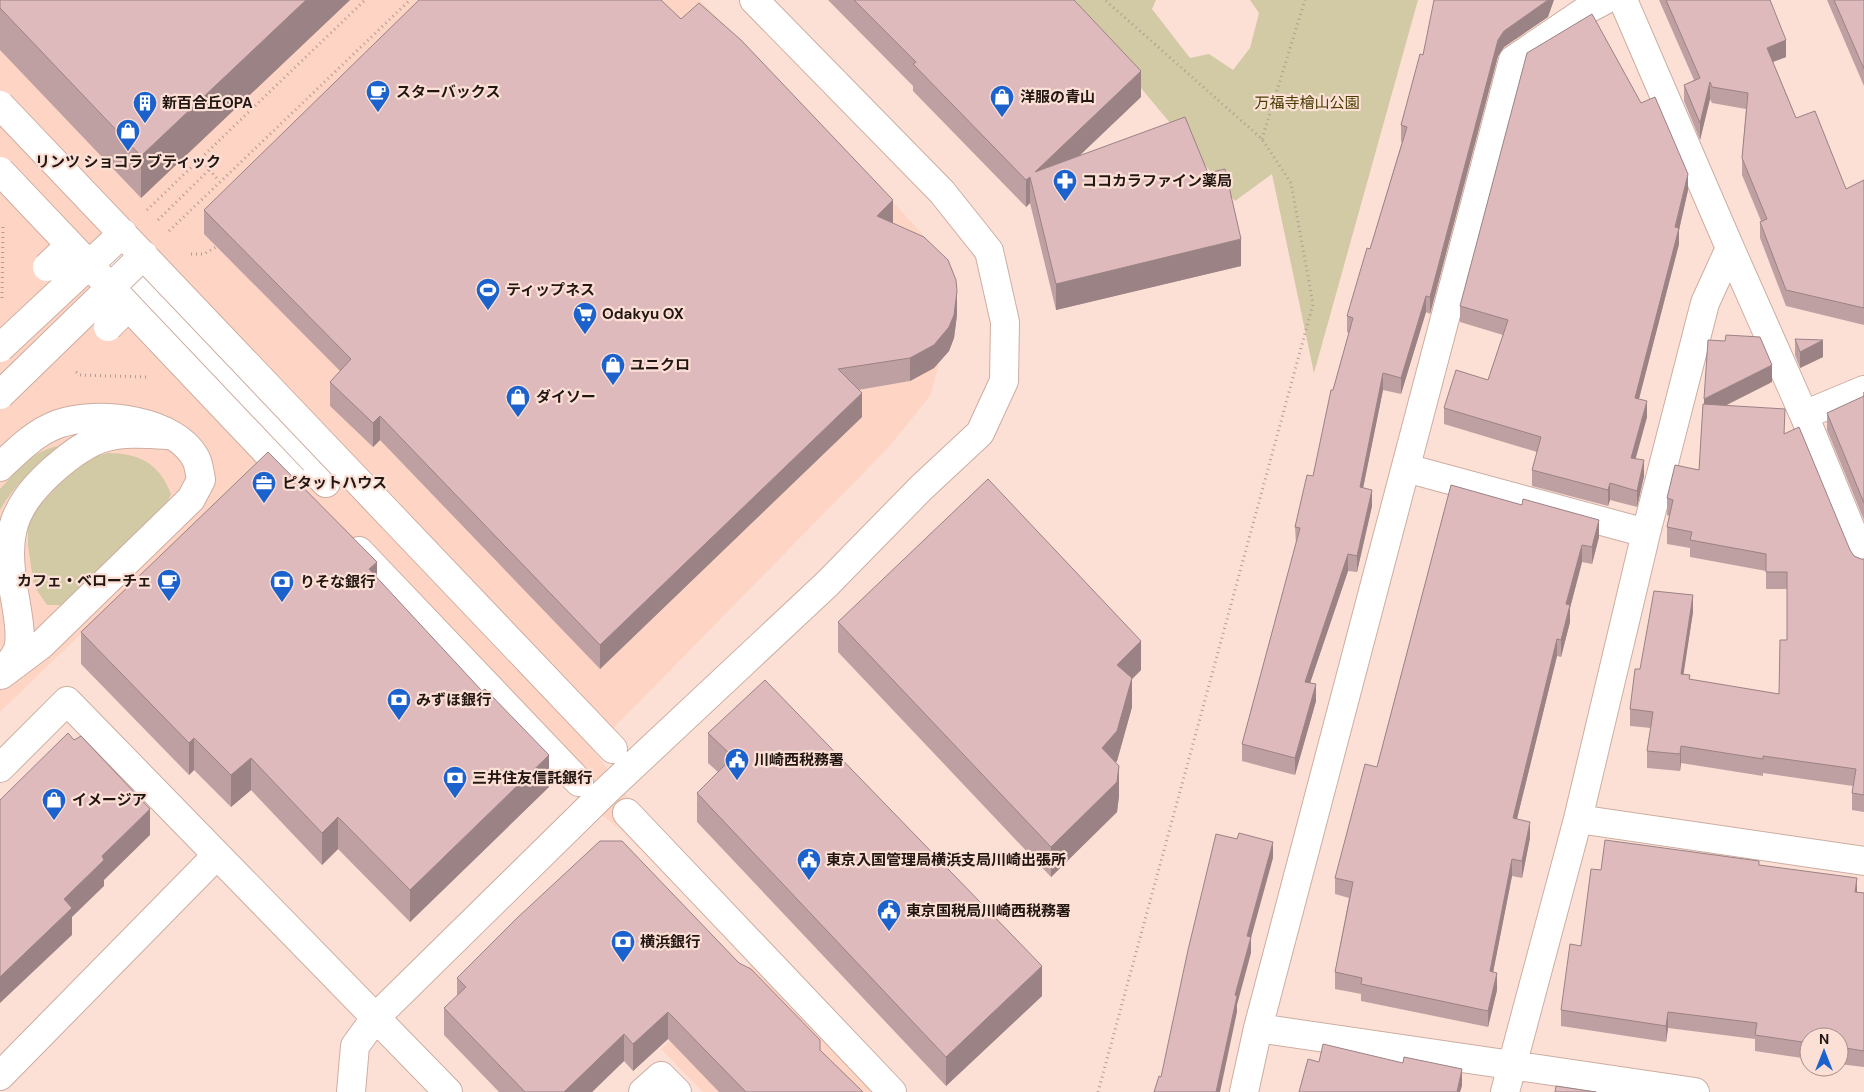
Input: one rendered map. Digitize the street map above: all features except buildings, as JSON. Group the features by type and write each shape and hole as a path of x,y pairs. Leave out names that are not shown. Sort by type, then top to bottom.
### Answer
{"street":[{"path":"351,1092 355,1046 376,1017 606,791 828,584 921,488 980,433 1004,381 1005,322 988,251 942,192 754,0"},
{"path":"1244,1092 1258,1028 1513,60 1588,9 1605,0"},
{"path":"1623,0 1804,415 1864,561"},
{"path":"0,105 613,749"},
{"path":"0,171 70,245 110,281 323,496 178,360 110,281"},
{"path":"108,327 110,281 123,234"},
{"path":"47,267 70,245"},
{"path":"1505,1092 1578,819 1646,534 1705,303 1730,248"},
{"path":"0,348 21,328 110,281 144,255"},
{"path":"0,395 48,348 110,281"},
{"path":"1804,415 1864,390"},
{"path":"0,468 29,439 58,424 84,418 119,418 146,424 184,445 196,461 201,480 192,498 41,645 0,674"},
{"path":"0,674 18,649 19,623 10,553 12,528 20,507 35,486 76,449 95,440 125,433 168,435"},
{"path":"1406,468 1646,534"},
{"path":"339,530 579,782"},
{"path":"0,768 67,701 448,1092"},
{"path":"627,813 892,1092"},
{"path":"1578,819 1864,861"},
{"path":"0,1076 217,855"},
{"path":"1258,1028 1695,1092"},
{"path":"643,1092 661,1076 677,1092"}],"path":[{"path":"143,214 365,0"},
{"path":"164,236 219,181 410,0"},
{"path":"1098,1092 1313,304 1291,183 1262,139 1105,0"},
{"path":"1262,139 1305,0"},
{"path":"200,158 219,181"},
{"path":"153,225 209,170"},
{"path":"21,328 1,296 3,217 23,196"},
{"path":"0,305 1,227"},
{"path":"204,254 216,247"},
{"path":"48,348 80,375 147,377 178,360"}],"shaded area":[{"path":"0,0 700,0 920,231 941,263 952,318 930,396 888,448 593,749 641,815 905,1092 703,1092 661,1049 752,964 620,829 561,785 232,488 0,712"}],"green space":[{"name":"万福寺檜山公園","path":"1058,0 1156,0 1152,9 1190,58 1209,54 1233,70 1250,48 1259,13 1250,0 1418,0 1314,373 1272,174 1235,201 1141,88"},
{"path":"58,446 19,484 0,510 0,489 19,468 40,452"},
{"path":"108,453 129,455 147,462 161,475 171,494 167,503 61,605 47,605 34,586 28,546 28,520 57,486 86,459"}],"place":[{"name":"スターバックス","path":"378,113"},
{"name":"洋服の青山","path":"1002,118"},
{"name":"新百合丘OPA","path":"145,124"},
{"name":"リンツ ショコラ ブティック","path":"128,152"},
{"name":"ココカラファイン薬局","path":"1065,202"},
{"name":"ティップネス","path":"488,311"},
{"name":"Odakyu OX","path":"585,335"},
{"name":"ユニクロ","path":"613,386"},
{"name":"ダイソー","path":"518,418"},
{"name":"ピタットハウス","path":"264,504"},
{"name":"カフェ・ベローチェ","path":"169,602"},
{"name":"りそな銀行","path":"282,603"},
{"name":"みずほ銀行","path":"399,721"},
{"name":"川崎西税務署","path":"737,781"},
{"name":"三井住友信託銀行","path":"455,799"},
{"name":"イメージア","path":"54,821"},
{"name":"東京入国管理局横浜支局川崎出張所","path":"809,881"},
{"name":"東京国税局川崎西税務署","path":"889,932"},
{"name":"横浜銀行","path":"623,963"}]}
